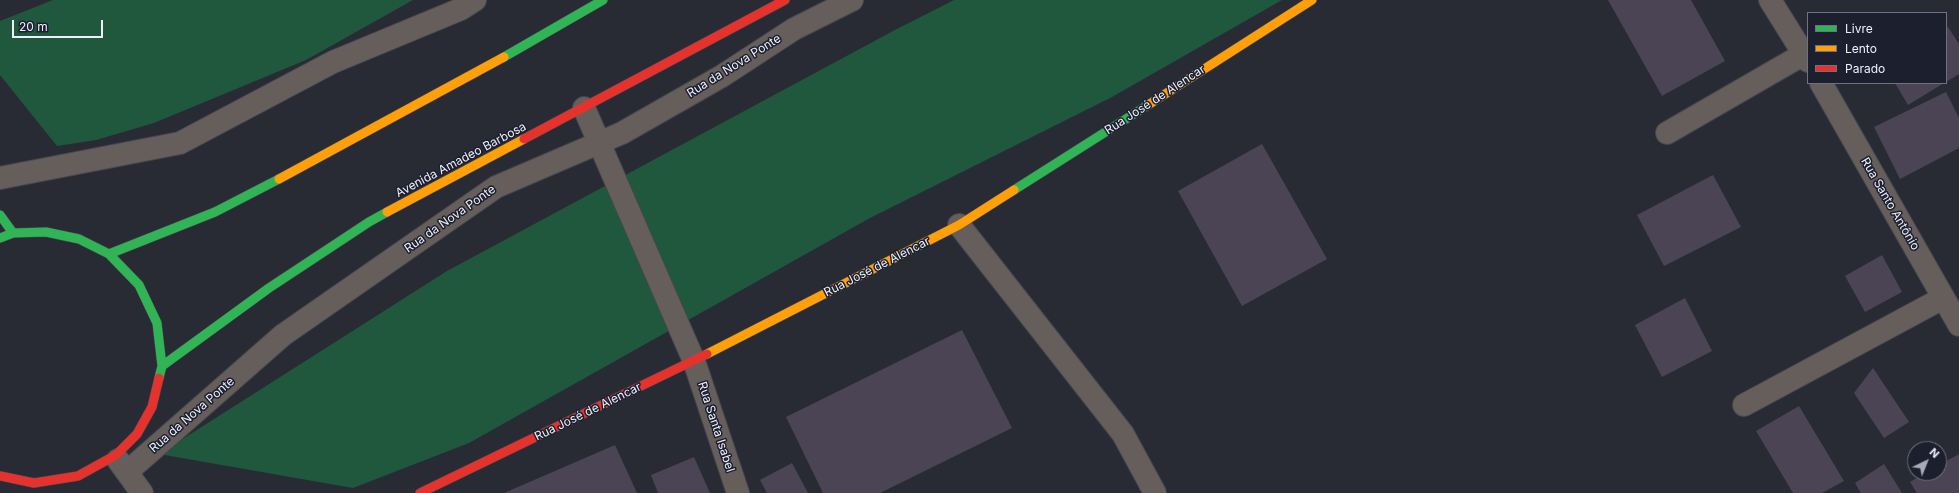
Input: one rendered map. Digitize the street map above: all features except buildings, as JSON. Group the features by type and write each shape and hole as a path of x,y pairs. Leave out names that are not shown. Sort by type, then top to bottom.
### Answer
{"main road":[{"path":"109,254 215,212 276,181 481,70 603,0"},
{"name":"Avenida Amadeo Barbosa","path":"162,366 269,288 369,222 785,0"},
{"name":"Rua José de Alencar","path":"420,493 694,361 959,225 1312,0"},
{"path":"0,215 13,233"},
{"path":"0,238 13,233 46,232 79,239 109,254 139,285 142,291 157,323 162,366 152,407 121,464 78,476 34,483 0,476"},
{"path":"78,476 80,487"}],"street":[{"path":"0,178 180,143 333,62 461,9 475,0"},
{"name":"Rua da Nova Ponte","path":"121,464 290,330 496,186 622,133 722,76 794,29 852,0"},
{"path":"1667,133 1806,57 1770,0"},
{"name":"Rua Santo Antônio","path":"1821,84 1959,325"},
{"name":"Rua Santa Isabel","path":"584,108 694,361 738,493"},
{"path":"959,225 1123,434 1155,493"},
{"path":"1744,405 1943,298"},
{"path":"121,464 142,493"}],"green space":[{"path":"53,0 413,0 306,60 154,123 96,140 57,146 0,75 0,21"},
{"path":"954,0 1282,0 1112,97 870,218 469,443 353,488 159,454 447,271 893,31"}],"traffic: fast":[{"path":"504,57 603,0"},
{"path":"1014,190 1148,105"},
{"path":"109,254 215,212 279,179"},
{"path":"162,366 269,288 369,222 387,212"},
{"path":"0,215 13,233"},
{"path":"0,238 13,233 46,232 79,239 109,254 139,285 157,323 162,366 159,378"}],"traffic: slow":[{"path":"1148,105 1312,0"},
{"path":"279,179 504,57"},
{"path":"387,212 524,139"},
{"path":"707,354 959,225 1014,190"}],"traffic: jam":[{"path":"524,139 785,0"},
{"path":"420,493 707,354"},
{"path":"0,476 34,483 78,476 116,455 137,434 152,407 159,378"}]}
